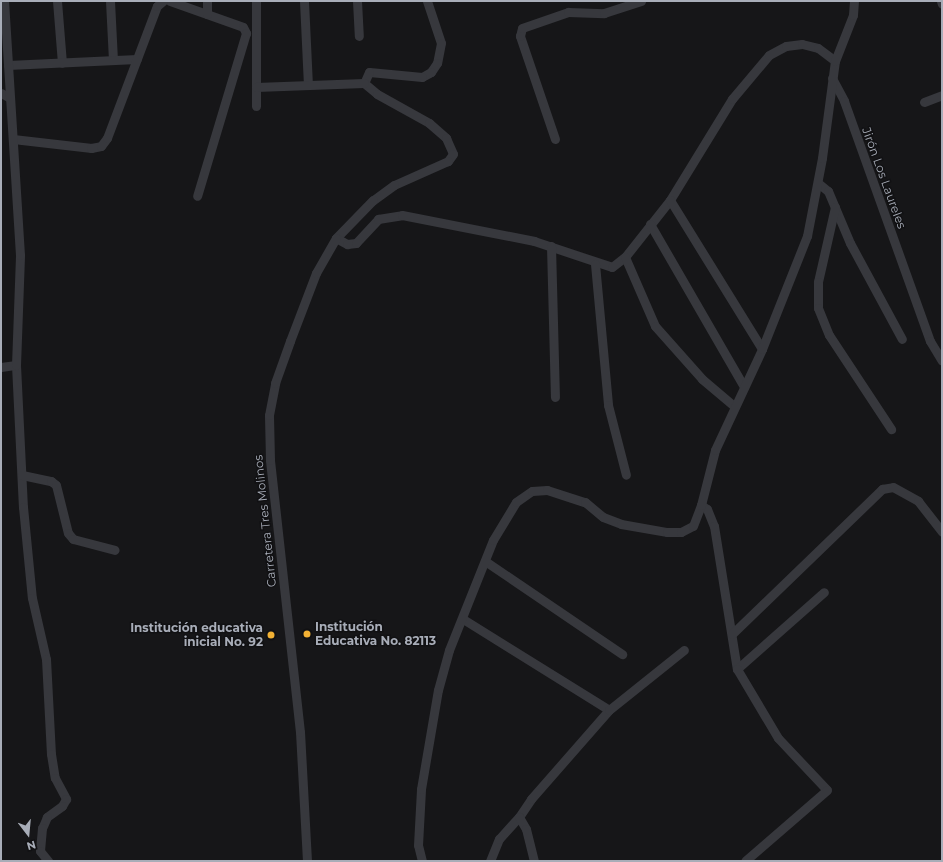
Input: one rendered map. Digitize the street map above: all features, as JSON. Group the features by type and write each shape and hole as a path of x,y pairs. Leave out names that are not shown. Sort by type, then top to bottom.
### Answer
{"street":[{"path":"4,1 4,42 8,65 20,255 16,366 22,475 32,598 46,659 51,754 55,778 66,799 62,806 47,817 42,828 40,852 48,861"},
{"path":"57,1 62,63"},
{"path":"110,1 113,60"},
{"path":"13,139 91,148 101,146 107,138 161,1"},
{"path":"170,1 243,27 246,42 196,196"},
{"path":"207,1 207,14"},
{"path":"256,1 256,106"},
{"path":"304,1 308,85"},
{"path":"357,1 359,36"},
{"path":"256,87 364,83 369,72 422,77 431,72 437,63 441,43 427,1"},
{"path":"555,139 520,36 522,28 568,12 604,14 640,1"},
{"path":"422,861 418,844 418,820 424,768 438,690 449,650 463,619 485,561 502,521 516,502 532,491 566,493 585,502 603,517 621,524 667,532 681,532 693,526 701,505 714,450 762,349 807,236 818,183 835,61 853,15 854,1"},
{"path":"336,238 351,245 378,219 402,215 551,246 595,264 612,267 625,257 670,200 732,99 769,55 786,46 802,44 818,48 835,61"},
{"path":"8,65 137,59"},
{"name":"Jirón Los Laureles","path":"832,78 844,101 930,341 942,361"},
{"name":"Carretera Tres Molinos","path":"308,861 300,732 270,460 269,415 275,383 316,273 336,238 373,200 394,185 448,161 453,154 446,138 428,122 377,94 364,83"},
{"path":"1,93 10,98"},
{"path":"924,102 942,95"},
{"path":"818,183 828,191 850,243 902,340"},
{"path":"670,200 762,349"},
{"path":"835,206 818,282 818,308 829,335 891,429"},
{"path":"650,224 744,387"},
{"path":"551,246 555,396"},
{"path":"625,257 655,326 702,379 734,406"},
{"path":"595,264 608,405 626,475"},
{"path":"1,367 16,366"},
{"path":"22,475 51,481 56,485 68,533 73,539 115,550"},
{"path":"732,634 882,489 893,487 918,501 942,532"},
{"path":"701,505 712,517 737,669 778,738 827,790 745,861"},
{"path":"485,561 548,606 622,654"},
{"path":"737,669 824,592"},
{"path":"463,619 609,710"},
{"path":"490,861 499,839 519,817 531,798 609,710 684,650"},
{"path":"519,817 526,829 534,861"}],"place":[{"name":"Institución Educativa No. 82113","path":"307,634"},
{"name":"Institución educativa inicial No. 92","path":"271,635"}]}
